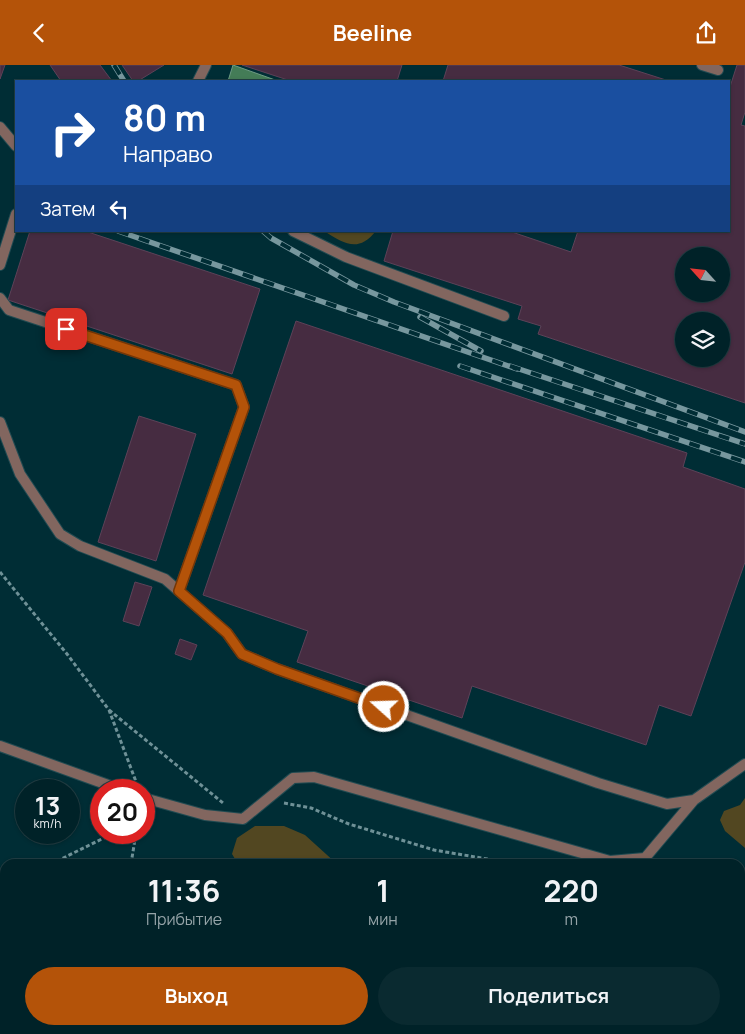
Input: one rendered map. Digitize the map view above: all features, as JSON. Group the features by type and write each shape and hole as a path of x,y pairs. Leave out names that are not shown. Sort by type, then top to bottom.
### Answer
{"street":[{"path":"198,80 206,65"},
{"path":"702,65 718,70"},
{"path":"0,127 15,145"},
{"path":"0,265 15,217"},
{"path":"295,232 346,257 504,316"},
{"path":"0,298 9,310 236,385 244,407 179,591"},
{"path":"0,423 20,474 60,534 80,546 165,579 227,633 242,654 277,669 598,783 667,804 694,800"},
{"path":"0,747 91,779"},
{"path":"633,859 645,858 694,800 745,763"},
{"path":"155,801 205,815 243,819 293,778 314,777 603,859"}],"path":[{"path":"0,572 67,654 109,710 243,819"},
{"path":"109,710 136,779"},
{"path":"267,800 311,808 350,824 434,850 487,859"},
{"path":"61,859 92,844"},
{"path":"132,859 134,844"}],"shaded area":[{"path":"233,65 275,80 228,80"},
{"path":"326,232 375,232 363,242 357,244 338,240"},
{"path":"745,798 745,848 725,831 720,820 724,811 740,805"},
{"path":"255,826 284,826 305,835 331,859 235,859 232,854 237,838"}],"building":[{"path":"0,65 5,65 0,79"},
{"path":"50,65 100,65 111,80 60,80"},
{"path":"122,65 164,65 140,80 132,80"},
{"path":"242,65 402,65 397,80 288,80"},
{"path":"448,65 619,65 666,80 443,80"},
{"path":"737,65 745,65 745,112 741,125 745,126 745,403 538,334 541,326 518,319 522,306 384,261 393,232 512,232 571,252 578,232 730,232 730,87"},
{"path":"30,232 88,232 260,289 232,374 8,300"},
{"path":"296,321 687,453 683,467 745,489 745,562 691,716 659,705 646,745 472,686 462,718 297,662 308,631 203,595"},
{"path":"139,416 196,434 156,561 98,542"},
{"path":"135,582 152,587 139,626 123,621"},
{"path":"180,639 197,645 191,660 175,654"}],"railway":[{"path":"114,65 123,80"},
{"path":"121,232 517,369"},
{"path":"264,232 271,238 354,285 394,302 745,432"},
{"path":"420,317 481,351"},
{"path":"460,366 745,462"},
{"path":"510,366 745,444"}],"route":[{"path":"66,329 236,385 244,407 179,591 227,633 242,654 277,669 384,707"}]}
